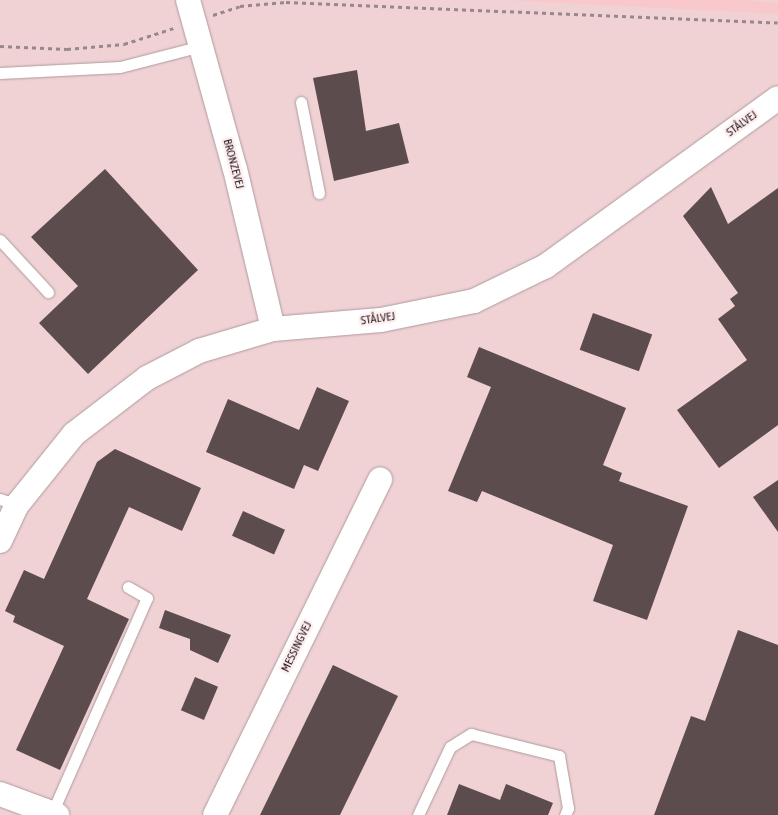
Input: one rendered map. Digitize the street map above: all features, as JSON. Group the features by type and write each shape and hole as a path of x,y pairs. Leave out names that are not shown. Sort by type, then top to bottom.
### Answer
{"street":[{"name":"BRONZEVEJ","path":"191,11 273,329"},
{"name":"STÅLVEJ","path":"0,541 9,502 74,434 147,378 200,351 273,329 382,320 474,301 546,266 775,106"},
{"name":"MESSINGVEJ","path":"215,815 380,479"},
{"path":"0,794 55,814"}],"lane":[{"path":"0,73 120,67 201,46"},
{"path":"301,102 319,193"},
{"path":"0,240 48,292"},
{"path":"55,814 147,598 128,588"},
{"path":"418,815 450,747 471,734 559,756 568,808 565,815"}],"path":[{"path":"0,46 67,49 124,44 191,11 286,2 778,24"}],"shaded area":[{"path":"0,0 778,0 778,815 0,815"},
{"path":"501,0 746,0 778,3 778,14"}],"building":[{"path":"357,70 366,131 399,123 409,163 334,181 313,78"},
{"path":"105,169 198,270 88,374 39,323 78,286 31,237"},
{"path":"711,187 728,224 778,188 778,425 719,468 677,410 747,360 718,319 735,306 730,299 738,293 683,216"},
{"path":"593,313 652,335 639,371 580,350"},
{"path":"479,347 626,408 603,465 622,473 619,481 688,506 647,620 593,601 613,545 482,491 477,502 448,491 491,387 467,377"},
{"path":"317,387 349,401 318,471 304,465 294,489 206,452 228,399 299,430"},
{"path":"115,449 201,488 182,531 129,507 87,599 129,619 60,770 16,750 64,646 13,622 15,616 5,611 24,570 44,579 97,462"},
{"path":"778,480 778,532 753,497"},
{"path":"243,511 285,530 274,554 232,536"},
{"path":"165,610 231,635 218,663 190,650 190,639 159,628"},
{"path":"738,630 778,645 778,815 654,815 691,716 705,721"},
{"path":"333,665 398,696 340,815 260,815"},
{"path":"195,677 218,687 204,720 181,710"},
{"path":"459,784 500,800 506,784 553,803 548,815 447,815"}]}
